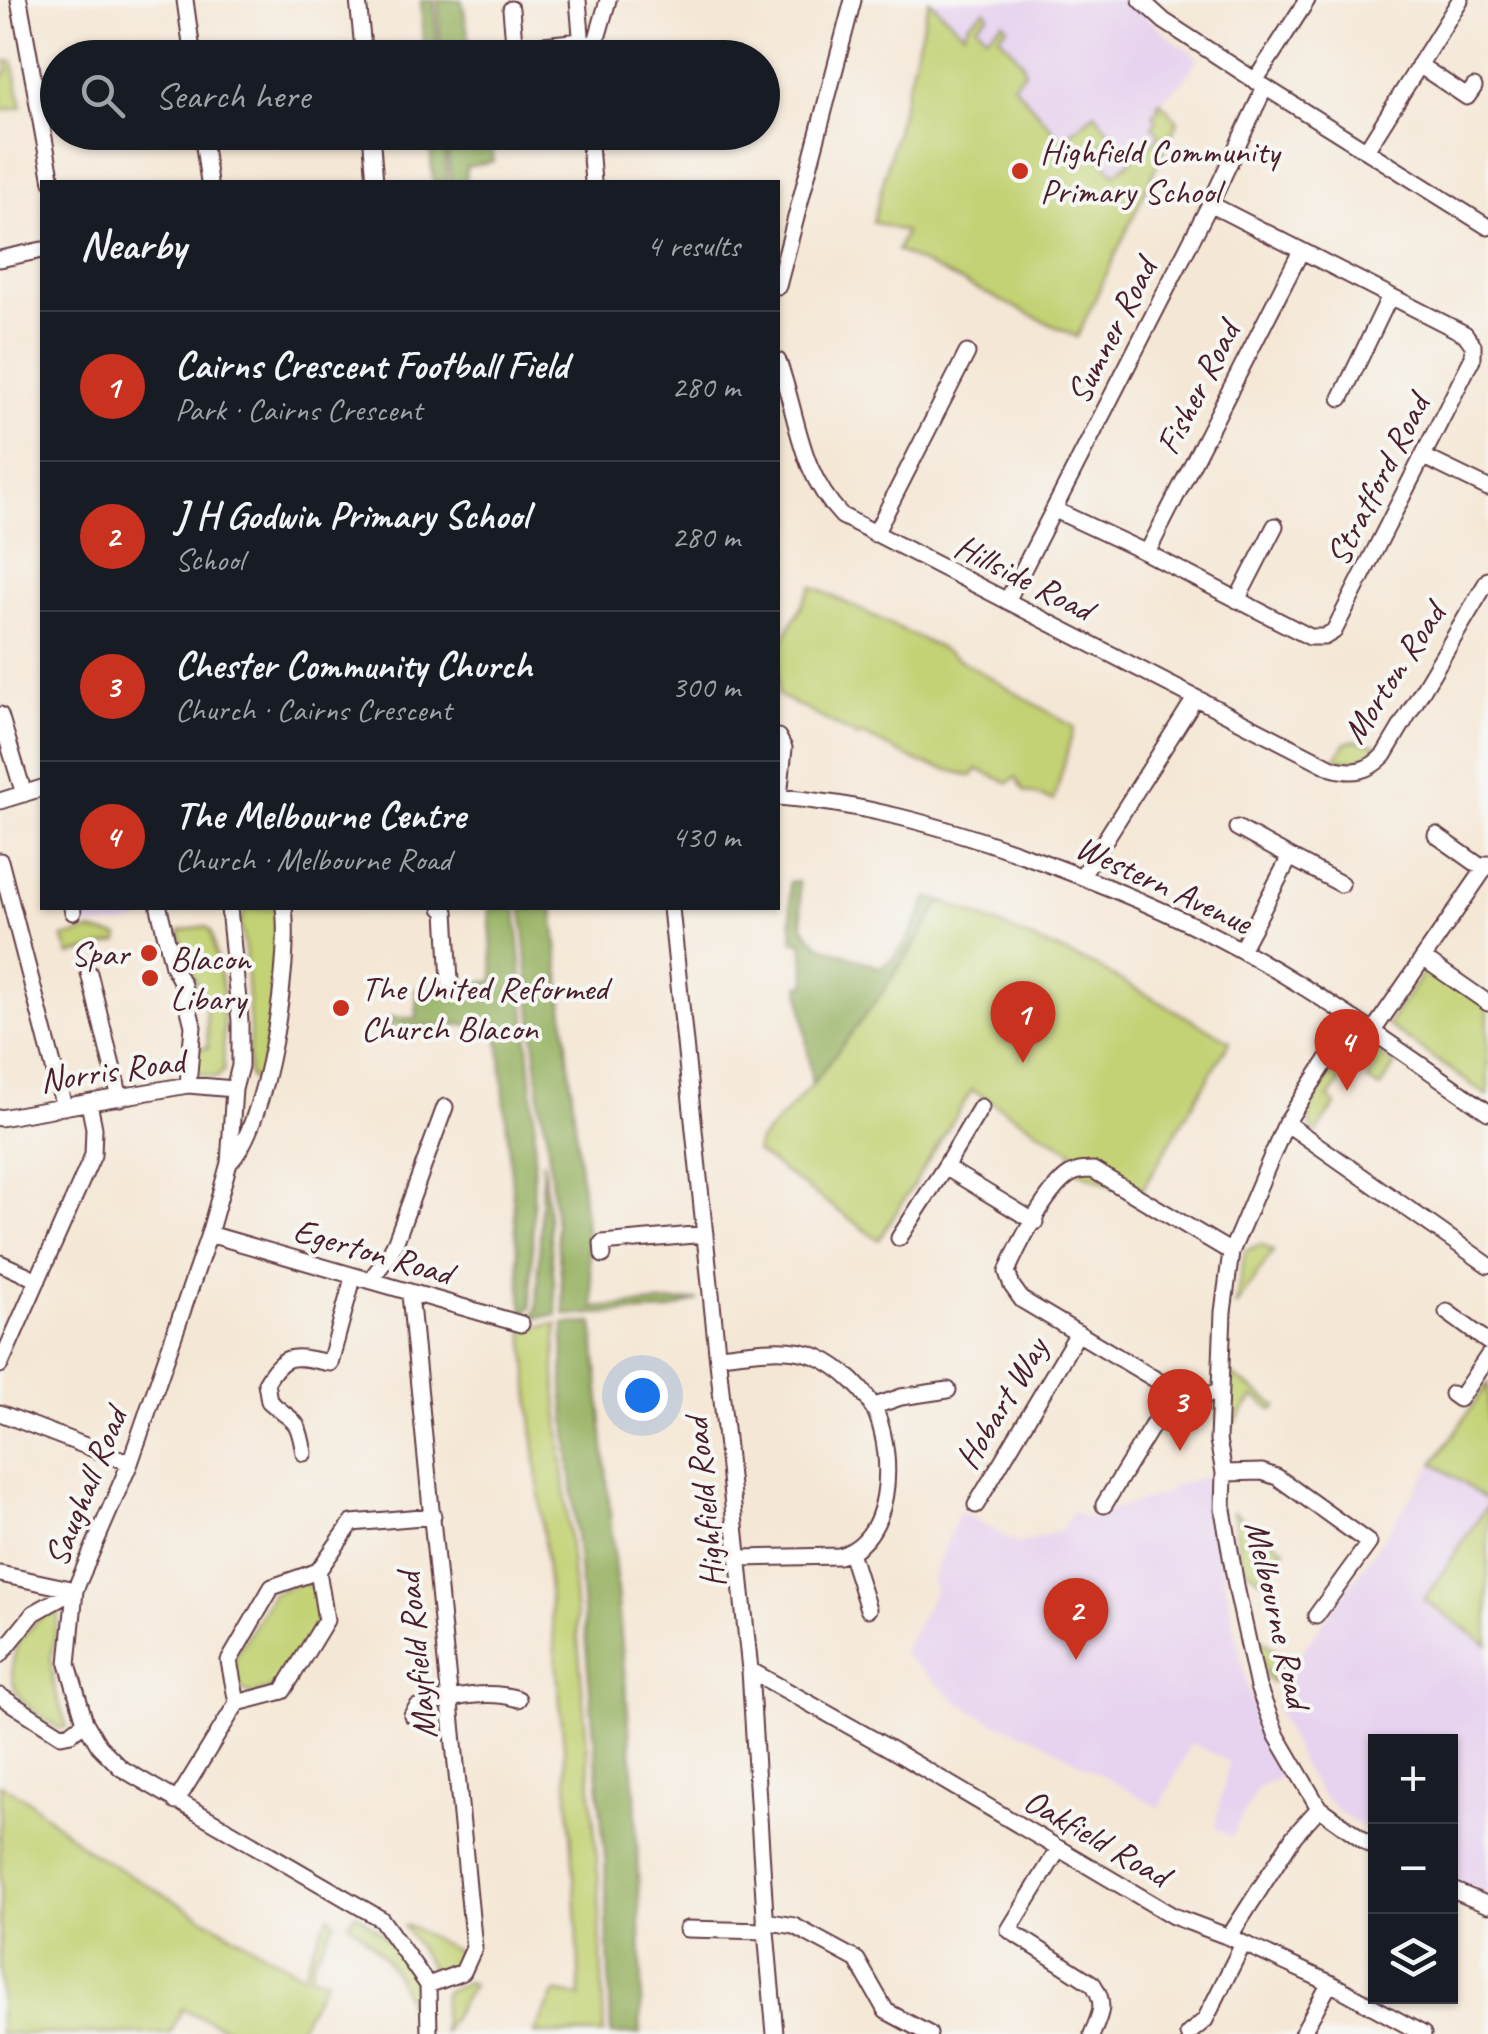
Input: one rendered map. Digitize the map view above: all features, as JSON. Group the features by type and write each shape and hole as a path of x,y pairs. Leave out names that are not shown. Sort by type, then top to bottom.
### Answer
{"street":[{"path":"19,0 40,116"},
{"path":"185,0 191,40"},
{"path":"358,0 362,40"},
{"path":"578,0 581,40"},
{"path":"597,40 608,0"},
{"path":"780,278 853,0"},
{"path":"1140,0 1164,21 1260,84 1488,227"},
{"name":"Sumner Road","path":"1007,601 1210,204 1260,84 1307,0"},
{"path":"1367,148 1460,0"},
{"path":"511,9 513,40"},
{"path":"1420,65 1467,96 1474,87"},
{"path":"46,150 52,180"},
{"path":"205,150 209,180"},
{"path":"372,150 374,180"},
{"path":"590,150 592,180"},
{"name":"Stratford Road","path":"1055,510 1147,552 1310,637 1324,636 1334,631 1424,456 1473,357 1474,345 1465,334 1210,204"},
{"path":"0,259 40,250"},
{"name":"Fisher Road","path":"1147,552 1301,252"},
{"path":"1340,397 1390,296"},
{"path":"875,534 968,353"},
{"name":"Hillside Road","path":"780,366 801,448 821,494 842,516 1332,768"},
{"path":"1424,456 1488,488"},
{"path":"1237,600 1275,526"},
{"name":"Morton Road","path":"1332,768 1362,770 1384,756 1488,580"},
{"path":"1082,876 1194,700"},
{"path":"0,715 4,736 37,793 0,801"},
{"path":"780,741 784,748 780,781"},
{"name":"Western Avenue","path":"780,797 862,808 943,827 1082,876 1240,950 1372,1030 1488,1112"},
{"path":"1237,828 1341,884"},
{"path":"1372,1030 1486,866 1436,834"},
{"path":"1240,950 1290,857"},
{"path":"0,861 64,1107"},
{"path":"159,910 172,966 183,985 193,1026 188,1086"},
{"name":"Saughall Road","path":"230,910 240,1066 234,1089 229,1163 209,1234 130,1463 75,1590 68,1664 85,1722 121,1768 381,1919 428,1985"},
{"path":"229,1163 242,1150 262,1091 284,980 284,910"},
{"path":"446,910 451,982"},
{"name":"Highfield Road","path":"671,910 750,1670 775,2034"},
{"path":"1423,958 1488,1003"},
{"path":"89,972 120,1098"},
{"name":"Melbourne Road","path":"1354,1020 1286,1122 1231,1252 1218,1394 1223,1510 1258,1687 1277,1736 1319,1808 1368,1843"},
{"name":"Norris Road","path":"0,1118 188,1086 234,1089"},
{"path":"0,1365 94,1155 94,1128 88,1103"},
{"path":"330,1363 361,1279 388,1257 396,1242 445,1107"},
{"path":"899,1238 982,1107"},
{"path":"1286,1122 1488,1265"},
{"path":"945,1167 1035,1222"},
{"path":"1218,1394 1180,1394 1022,1300 1008,1272 1064,1178 1078,1170 1093,1170 1231,1252"},
{"name":"Egerton Road","path":"209,1234 521,1324"},
{"path":"602,1254 602,1243 705,1234"},
{"path":"0,1263 38,1280"},
{"name":"Mayfield Road","path":"410,1294 474,1948 463,1972 428,1985"},
{"path":"1447,1312 1488,1342"},
{"name":"Hobart Way","path":"976,1505 1078,1333"},
{"path":"719,1355 782,1351 815,1356 835,1366 872,1408 886,1460 884,1495 871,1530 850,1552 838,1556 739,1558"},
{"path":"303,1454 299,1428 292,1417 268,1401 266,1383 282,1360 294,1356 349,1368"},
{"path":"1452,1394 1459,1399 1488,1356"},
{"path":"1104,1505 1174,1390"},
{"path":"872,1408 901,1396 948,1392"},
{"path":"252,1411 268,1401"},
{"path":"0,1413 130,1463"},
{"name":"Melbourne Road","path":"1224,1473 1262,1472 1278,1478 1369,1543 1316,1616"},
{"path":"238,1704 229,1661 272,1587 318,1571 352,1523 433,1516"},
{"path":"850,1552 867,1610"},
{"path":"176,1802 238,1704 283,1691 326,1620 318,1571"},
{"path":"0,1574 75,1590"},
{"path":"0,1655 34,1613 75,1590"},
{"name":"Oakfield Road","path":"750,1670 1173,1916 1236,1940 1330,1984 1423,2034"},
{"path":"412,1707 500,1693 517,1701"},
{"path":"0,1696 61,1735 71,1733 85,1722"},
{"path":"1188,2034 1205,2020 1236,1940 1294,1836 1319,1808"},
{"path":"1058,1850 1009,1930 1093,1984 1101,1996 1103,2010 1092,2034"},
{"path":"1458,1892 1488,1905"},
{"path":"694,1923 794,1926 857,1960 886,2010 929,2034"},
{"path":"1302,2034 1330,1984"},
{"path":"428,1985 429,2034"}],"shaded area":[{"name":"Highfield Community Primary School","path":"929,0 1127,0 1198,57 1186,78 1161,101 1178,121 1077,337 897,251 905,232 873,222"},
{"path":"77,910 148,910 138,921 81,926"},
{"path":"1488,1383 1488,1895 1458,1881 1458,1734 1368,1734 1368,1831 1323,1796 1304,1769 1275,1706 1280,1698 1277,1686"},
{"path":"1210,1475 1215,1533 1243,1667 1252,1703 1283,1776 1258,1787 1231,1837 1215,1828 1229,1762 1191,1743 1160,1808 1038,1739 991,1721 957,1701 902,1653 936,1589 931,1582 959,1511 1019,1544 1062,1530 1072,1511 1086,1518"}],"green space":[{"path":"421,0 434,0 437,40 423,40"},
{"path":"438,0 462,0 469,40 440,40"},
{"name":"Highfield Community Primary School","path":"929,0 964,33 969,23 985,10 989,15 977,25 987,36 1004,22 1008,27 999,35 1022,61 1025,72 1013,84 1062,140 1095,113 1111,134 1093,150 1115,174 1160,136 1152,125 1157,121 1153,113 1159,109 1160,101 1178,121 1077,337 897,251 905,232 873,222"},
{"path":"6,61 13,61 22,107 0,111 0,78 8,71"},
{"path":"430,150 445,150 447,180 433,180"},
{"path":"448,150 492,150 494,161 466,167 466,180 451,180"},
{"path":"812,586 940,648 1074,727 1054,801 1024,791 1016,777 1009,783 977,769 972,776 921,763 863,735 858,737 780,696 780,645"},
{"path":"1354,740 1378,745 1359,759 1335,758 1346,743"},
{"path":"798,881 803,926 819,945 879,967 903,947 928,898 942,901 882,993 812,1085 800,986 807,984 802,942 793,941 789,882"},
{"path":"942,901 1093,965 1230,1041 1139,1195 1072,1170 1072,1151 972,1090 879,1240 756,1152 759,1141 812,1085 913,949"},
{"path":"280,910 275,995 260,1080 254,1082 248,1074 250,1029 240,923 245,911"},
{"path":"489,910 516,910 535,1122 531,1307 523,1314 498,1024 388,1026 388,1018 417,1018 416,989 494,981"},
{"path":"522,910 553,910 594,1308 698,1300 667,1311 565,1315 546,1127 541,1111"},
{"path":"205,926 211,931 223,991 224,1071 216,1078 199,1074 194,1066 197,1048 208,1047 205,1000 186,960 180,931"},
{"path":"90,931 119,936 119,942 70,955 63,938"},
{"path":"1428,966 1488,1007 1488,1096 1387,1025"},
{"path":"1348,1043 1363,1043 1395,1065 1380,1088 1367,1080 1375,1064 1361,1055 1350,1068 1338,1060"},
{"path":"1336,1066 1346,1072 1329,1098 1336,1104 1316,1134 1307,1109"},
{"path":"543,1160 557,1315 531,1318 537,1310"},
{"path":"1261,1244 1273,1251 1235,1307 1245,1251"},
{"path":"593,1323 635,1793 642,1981 640,2034 611,2034 605,1858 563,1386 564,1324"},
{"path":"557,1324 555,1372 599,1883 604,2034 534,2034 555,1992 580,1997 564,1746 524,1328"},
{"path":"1229,1373 1277,1406 1273,1410 1254,1397 1228,1430"},
{"path":"1488,1383 1488,1501 1434,1463"},
{"path":"1488,1504 1488,1645 1424,1600"},
{"path":"1233,1512 1285,1549 1262,1580 1241,1564"},
{"path":"299,1583 310,1585 317,1592 321,1619 279,1686 253,1695 244,1691 237,1682 234,1659 273,1593"},
{"path":"60,1606 51,1658 53,1683 67,1727 60,1729 26,1704 14,1685 12,1673 18,1643 42,1617"},
{"path":"1256,1636 1287,1659 1272,1682 1267,1678"},
{"path":"0,1784 27,1799 87,1850 303,1975 329,1915 335,1921 314,1958 310,1975 326,1979 295,2034 238,2034 182,2009 170,2034 0,2034"},
{"path":"356,1913 386,1938 406,1964 418,1996 422,2034 416,2034 407,2000 393,1971 348,1922"},
{"path":"404,1926 463,1955 459,1964 441,1972 431,1968"},
{"path":"467,1982 472,1985 442,2034 444,1992"}],"place":[{"name":"Highfield Community Primary School","path":"1020,171"},
{"name":"Spar","path":"149,953"},
{"name":"Blacon Libary","path":"150,978"},
{"name":"The United Reformed Church Blacon","path":"341,1008"},
{"name":"Cairns Crescent Football Field","path":"1023,1063"},
{"name":"The Melbourne Centre","path":"1347,1091"},
{"name":"Chester Community Church","path":"1180,1451"},
{"name":"J H Godwin Primary School","path":"1076,1660"}]}
